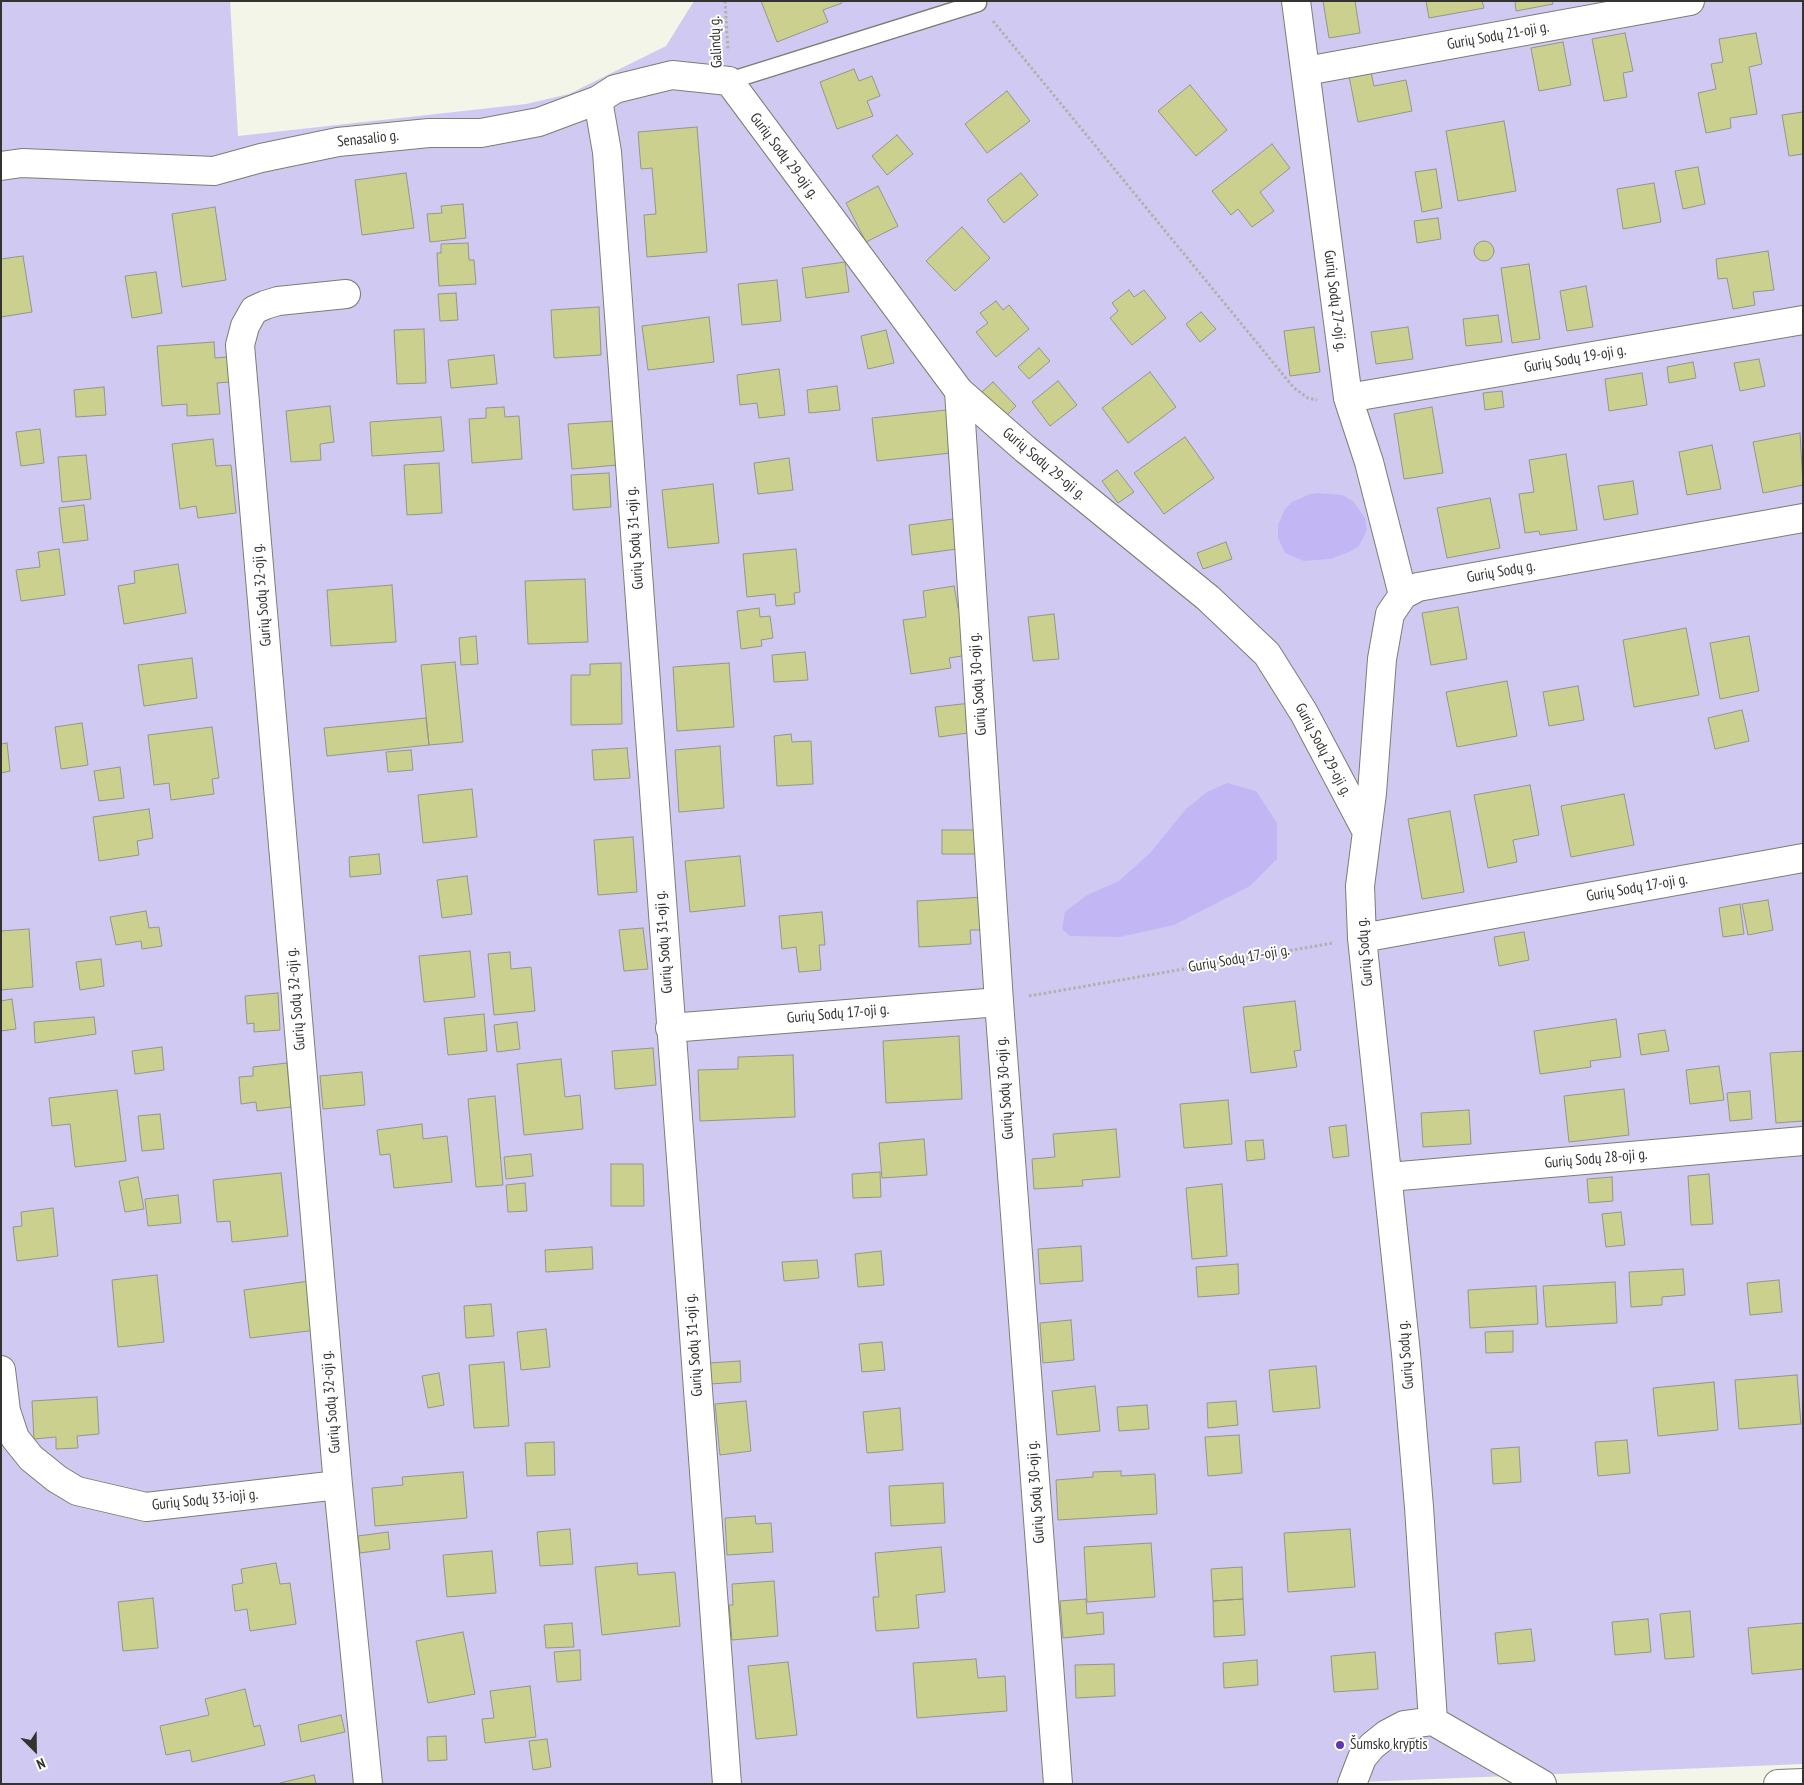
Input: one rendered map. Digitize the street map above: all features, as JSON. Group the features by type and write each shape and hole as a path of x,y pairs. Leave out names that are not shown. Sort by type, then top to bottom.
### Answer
{"street":[{"name":"Gurių Sodų 27-oji g.","path":"1296,1 1348,398 1369,462 1403,595"},
{"name":"Gurių Sodų 21-oji g.","path":"1306,71 1690,1"},
{"name":"Senasalio g.","path":"1,166 22,164 214,172 261,158 338,142 429,133 481,133 539,122 598,100 615,89 672,75 729,81"},
{"name":"Gurių Sodų 29-oji g.","path":"729,81 958,391 1025,449 1208,598 1268,654 1304,713 1367,832"},
{"name":"Gurių Sodų 31-oji g.","path":"598,100 608,152 670,1028 727,1784"},
{"name":"Gurių Sodų 32-oji g.","path":"346,294 278,301 254,310 240,345 338,1485 368,1784"},
{"name":"Gurių Sodų 19-oji g.","path":"1348,398 1803,320"},
{"name":"Gurių Sodų 30-oji g.","path":"958,391 999,1002 1058,1784"},
{"name":"Gurių Sodų g.","path":"1433,1721 1418,1498 1389,1177 1362,938 1360,886 1367,832 1382,659 1390,614 1403,595 1418,587 1803,518"},
{"name":"Gurių Sodų 17-oji g.","path":"1362,938 1803,858"},
{"name":"Gurių Sodų 17-oji g.","path":"670,1028 999,1002"},
{"name":"Gurių Sodų 28-oji g.","path":"1389,1177 1803,1141"},
{"name":"Gurių Sodų 33-ioji g.","path":"1,1370 6,1411 15,1438 31,1458 57,1479 77,1491 146,1507 338,1485"},
{"path":"1352,1784 1362,1758 1372,1746 1387,1734 1404,1725 1433,1721 1542,1784"},
{"path":"1778,1784 1803,1783"}],"lane":[{"path":"729,81 978,3"}],"path":[{"name":"Galindų g.","path":"725,1 729,81"},
{"path":"978,3 1294,388 1308,398 1325,401 1348,398"},
{"name":"Gurių Sodų 17-oji g.","path":"999,1002 1362,938"}],"shaded area":[{"path":"1,1 230,1 238,136 526,104 569,94 666,46 694,1 1803,1 1803,1764 1312,1784 1,1784"},
{"path":"1310,494 1342,495 1353,501 1365,518 1367,530 1359,546 1351,551 1331,559 1304,561 1285,553 1278,538 1278,525 1285,509 1292,502"},
{"path":"1227,783 1256,791 1277,823 1277,859 1250,886 1174,925 1120,937 1070,936 1062,929 1065,912 1087,895 1119,881 1150,853 1186,809 1207,792"}],"building":[{"path":"761,1 841,1 842,3 823,10 828,22 777,42"},
{"path":"1323,1 1355,1 1360,33 1329,38"},
{"path":"1426,1 1482,1 1484,8 1429,18"},
{"path":"1515,1 1552,1 1553,4 1516,11"},
{"path":"1625,33 1633,71 1623,73 1627,97 1604,101 1592,39"},
{"path":"1756,33 1762,64 1749,67 1757,114 1730,118 1731,128 1706,133 1698,93 1716,89 1711,64 1723,62 1719,39"},
{"path":"1563,42 1571,85 1539,91 1531,48"},
{"path":"854,69 859,81 872,76 880,96 867,101 873,116 837,129 820,82"},
{"path":"1371,72 1374,86 1406,80 1412,111 1358,122 1349,76"},
{"path":"1190,85 1227,130 1196,156 1158,111"},
{"path":"1007,91 1030,121 987,153 965,124"},
{"path":"1803,112 1803,154 1789,156 1782,115"},
{"path":"1504,121 1516,191 1458,201 1446,131"},
{"path":"697,127 707,252 647,257 644,215 656,214 652,168 641,169 638,132"},
{"path":"897,135 913,154 887,175 872,156"},
{"path":"1272,144 1290,168 1260,192 1274,211 1252,227 1238,209 1231,215 1212,191"},
{"path":"1698,167 1705,204 1683,209 1675,171"},
{"path":"1436,169 1442,208 1422,212 1415,172"},
{"path":"406,173 414,228 362,235 355,180"},
{"path":"1021,173 1038,195 1004,223 987,200"},
{"path":"1654,183 1661,222 1623,229 1617,189"},
{"path":"878,186 898,226 866,242 846,203"},
{"path":"463,204 466,238 430,242 427,214 442,213 441,206"},
{"path":"215,207 226,280 182,287 172,214"},
{"path":"1438,218 1441,239 1417,243 1414,221"},
{"path":"962,227 990,258 955,291 926,261"},
{"path":"1480,241 1488,241 1494,247 1494,255 1488,261 1480,261 1474,255 1474,247"},
{"path":"468,243 469,260 474,260 476,284 439,286 437,253 441,253 441,244"},
{"path":"1768,251 1774,290 1753,292 1755,305 1733,309 1727,278 1718,279 1716,259"},
{"path":"23,256 32,312 1,317 1,259"},
{"path":"845,262 849,292 806,298 802,268"},
{"path":"1529,264 1540,339 1512,343 1501,268"},
{"path":"156,272 162,313 132,318 125,276"},
{"path":"777,280 781,321 742,325 738,284"},
{"path":"1586,286 1593,327 1567,331 1560,291"},
{"path":"1129,290 1134,297 1144,290 1166,318 1132,345 1110,318 1118,311 1112,303"},
{"path":"456,293 458,320 440,321 438,294"},
{"path":"996,301 1003,310 1009,305 1029,329 996,357 976,332 988,323 980,313"},
{"path":"599,307 601,355 554,358 551,310"},
{"path":"1201,312 1216,329 1200,342 1186,324"},
{"path":"1498,315 1502,342 1466,346 1463,319"},
{"path":"709,317 714,362 648,370 642,326"},
{"path":"1314,327 1320,372 1290,376 1284,331"},
{"path":"1408,327 1413,359 1376,364 1371,332"},
{"path":"424,329 426,383 397,384 394,330"},
{"path":"886,330 894,363 868,369 861,336"},
{"path":"214,342 215,358 227,357 229,382 217,383 220,414 187,416 187,404 162,406 157,346"},
{"path":"1039,348 1050,361 1029,379 1018,367"},
{"path":"494,355 497,384 451,388 448,360"},
{"path":"1759,359 1765,386 1740,391 1734,363"},
{"path":"1693,362 1696,378 1669,383 1667,367"},
{"path":"779,369 785,415 759,418 757,403 740,405 737,375"},
{"path":"1150,372 1176,407 1128,443 1102,408"},
{"path":"1642,373 1647,405 1609,411 1605,379"},
{"path":"1058,381 1077,405 1050,426 1032,402"},
{"path":"993,382 1016,406 1005,417 982,392"},
{"path":"837,386 840,410 809,413 807,390"},
{"path":"104,387 106,415 76,417 74,390"},
{"path":"1502,391 1504,407 1485,410 1483,393"},
{"path":"330,406 334,442 320,444 321,460 291,462 286,411"},
{"path":"504,407 505,417 519,416 522,459 472,463 469,419 486,418 486,408"},
{"path":"1432,407 1443,473 1404,479 1394,414"},
{"path":"946,410 951,453 877,461 872,418"},
{"path":"441,417 444,451 372,456 370,422"},
{"path":"613,421 617,465 572,469 568,424"},
{"path":"40,429 44,463 21,466 16,432"},
{"path":"1800,433 1803,485 1763,493 1753,442"},
{"path":"1185,437 1214,478 1164,514 1134,473"},
{"path":"213,439 216,466 231,465 236,513 198,518 196,506 180,509 172,444"},
{"path":"1712,445 1721,489 1687,495 1679,452"},
{"path":"1566,454 1577,530 1540,535 1539,531 1525,533 1519,494 1534,492 1529,460"},
{"path":"86,455 91,499 62,502 58,457"},
{"path":"789,458 793,490 758,494 754,463"},
{"path":"439,463 442,513 407,515 404,465"},
{"path":"1117,470 1134,492 1118,503 1102,481"},
{"path":"609,473 611,507 573,510 571,475"},
{"path":"1633,481 1638,514 1604,520 1598,486"},
{"path":"713,484 719,543 668,548 662,490"},
{"path":"1490,498 1500,548 1447,558 1437,508"},
{"path":"84,505 88,540 63,543 59,508"},
{"path":"953,519 957,549 912,555 909,525"},
{"path":"1226,542 1232,559 1203,569 1197,553"},
{"path":"59,549 65,595 21,601 16,570 40,567 38,552"},
{"path":"796,549 800,592 794,593 795,604 776,606 775,594 747,597 743,554"},
{"path":"178,564 186,613 124,624 118,586 135,583 134,571"},
{"path":"585,579 588,642 528,644 525,581"},
{"path":"392,585 396,642 331,646 327,590"},
{"path":"954,586 958,608 962,608 968,655 949,658 951,668 911,674 903,620 926,617 923,591"},
{"path":"1458,607 1467,659 1431,665 1422,613"},
{"path":"759,608 760,617 770,616 773,638 761,640 762,646 741,649 737,611"},
{"path":"1054,614 1059,659 1033,661 1028,617"},
{"path":"1686,628 1699,695 1634,707 1623,640"},
{"path":"476,636 478,664 461,665 459,638"},
{"path":"1749,636 1759,691 1720,699 1710,643"},
{"path":"805,652 808,680 774,682 772,655"},
{"path":"192,658 197,698 144,706 138,665"},
{"path":"455,662 463,742 429,745 421,665"},
{"path":"621,663 622,724 571,725 571,675 590,675 590,664"},
{"path":"729,663 734,727 677,731 673,667"},
{"path":"1507,681 1517,736 1457,747 1446,692"},
{"path":"1578,686 1584,720 1549,726 1543,692"},
{"path":"971,703 975,732 939,737 935,707"},
{"path":"1742,710 1749,741 1715,749 1708,718"},
{"path":"426,718 429,745 327,756 324,728"},
{"path":"82,723 88,765 61,769 55,727"},
{"path":"212,727 219,778 212,779 214,794 171,800 169,783 154,785 148,735"},
{"path":"791,734 792,742 811,741 813,784 777,786 774,736"},
{"path":"7,743 10,771 1,773 1,744"},
{"path":"720,746 724,808 679,812 675,750"},
{"path":"627,748 630,778 594,780 592,750"},
{"path":"411,750 413,770 388,772 386,752"},
{"path":"120,767 124,798 99,801 94,771"},
{"path":"1530,785 1539,835 1513,840 1517,862 1488,868 1474,795"},
{"path":"472,789 477,837 423,843 418,795"},
{"path":"1624,794 1634,845 1571,857 1561,806"},
{"path":"149,809 153,838 137,841 139,855 99,861 93,817"},
{"path":"1450,811 1464,892 1422,899 1408,819"},
{"path":"942,830 982,830 982,854 942,854"},
{"path":"633,837 637,892 598,895 594,840"},
{"path":"379,854 381,874 350,877 349,857"},
{"path":"740,856 745,906 690,912 685,861"},
{"path":"467,876 472,914 442,918 437,880"},
{"path":"985,897 987,930 970,930 971,944 919,947 917,901"},
{"path":"1768,900 1773,930 1748,935 1742,904"},
{"path":"1740,904 1744,934 1723,937 1719,908"},
{"path":"146,911 149,928 159,927 162,946 142,949 141,941 116,945 110,917"},
{"path":"822,912 825,945 819,945 821,970 799,972 796,947 782,949 779,916"},
{"path":"643,928 648,969 624,971 619,930"},
{"path":"29,929 33,987 1,990 1,931"},
{"path":"1524,932 1529,960 1499,966 1494,937"},
{"path":"470,951 475,997 424,1002 419,956"},
{"path":"510,952 511,969 531,967 535,1011 494,1015 488,954"},
{"path":"101,959 104,986 80,990 76,962"},
{"path":"278,993 280,1030 254,1032 254,1023 247,1024 245,996"},
{"path":"12,999 16,1029 1,1031 1,1001"},
{"path":"1295,1001 1301,1050 1294,1051 1297,1067 1251,1073 1243,1007"},
{"path":"484,1014 487,1051 448,1055 444,1018"},
{"path":"94,1017 96,1034 35,1043 34,1022"},
{"path":"1616,1019 1621,1057 1590,1061 1591,1067 1540,1074 1534,1031"},
{"path":"517,1022 520,1049 497,1052 494,1025"},
{"path":"1665,1030 1669,1051 1641,1055 1638,1034"},
{"path":"959,1036 962,1099 886,1103 883,1041"},
{"path":"162,1047 164,1070 135,1074 132,1051"},
{"path":"653,1048 656,1085 615,1089 612,1051"},
{"path":"1803,1051 1803,1121 1776,1123 1770,1053"},
{"path":"793,1055 795,1117 700,1121 698,1070 738,1069 738,1057"},
{"path":"561,1059 565,1097 580,1095 583,1129 524,1135 517,1064"},
{"path":"287,1063 291,1107 257,1111 256,1102 241,1104 239,1077 253,1076 253,1067"},
{"path":"1719,1066 1724,1100 1690,1104 1686,1070"},
{"path":"362,1072 365,1105 323,1109 320,1076"},
{"path":"1624,1089 1629,1135 1569,1142 1564,1096"},
{"path":"117,1090 126,1161 75,1167 70,1124 52,1126 49,1098"},
{"path":"1750,1091 1752,1119 1730,1121 1727,1093"},
{"path":"495,1096 503,1185 476,1187 468,1099"},
{"path":"1228,1100 1232,1144 1184,1148 1180,1104"},
{"path":"1469,1110 1471,1144 1423,1147 1421,1113"},
{"path":"160,1114 164,1149 142,1151 138,1116"},
{"path":"422,1124 423,1139 447,1136 452,1182 394,1188 390,1154 380,1155 377,1130"},
{"path":"1346,1125 1349,1156 1333,1158 1329,1127"},
{"path":"1116,1129 1120,1177 1082,1180 1083,1186 1034,1189 1032,1159 1055,1157 1053,1134"},
{"path":"924,1139 927,1175 882,1178 879,1143"},
{"path":"1263,1140 1265,1159 1247,1161 1245,1141"},
{"path":"531,1154 533,1176 506,1179 504,1157"},
{"path":"611,1164 643,1164 644,1206 611,1206"},
{"path":"880,1172 881,1197 853,1198 852,1174"},
{"path":"281,1173 288,1236 232,1242 230,1221 217,1222 213,1180"},
{"path":"1709,1174 1713,1224 1691,1225 1688,1176"},
{"path":"138,1177 144,1209 125,1212 119,1181"},
{"path":"1612,1177 1613,1201 1589,1203 1587,1179"},
{"path":"525,1183 527,1211 508,1212 506,1185"},
{"path":"1222,1184 1227,1256 1192,1259 1186,1188"},
{"path":"178,1195 181,1223 148,1226 145,1199"},
{"path":"53,1208 58,1256 17,1261 13,1227 22,1226 21,1212"},
{"path":"1621,1212 1625,1245 1606,1247 1602,1214"},
{"path":"1081,1246 1083,1281 1040,1284 1038,1249"},
{"path":"592,1247 593,1269 546,1272 545,1250"},
{"path":"881,1251 884,1285 858,1287 855,1254"},
{"path":"817,1260 819,1278 784,1281 782,1262"},
{"path":"1238,1264 1239,1294 1198,1297 1196,1267"},
{"path":"1683,1269 1685,1295 1662,1297 1662,1305 1631,1307 1629,1272"},
{"path":"157,1275 164,1342 118,1347 112,1280"},
{"path":"1779,1280 1782,1312 1750,1315 1747,1283"},
{"path":"310,1281 317,1330 250,1338 244,1290"},
{"path":"1615,1282 1617,1323 1546,1327 1543,1286"},
{"path":"1536,1286 1538,1324 1470,1328 1468,1290"},
{"path":"491,1304 494,1336 466,1338 464,1306"},
{"path":"1071,1320 1074,1360 1043,1363 1040,1323"},
{"path":"546,1329 550,1367 521,1370 517,1332"},
{"path":"1513,1331 1513,1352 1486,1353 1485,1332"},
{"path":"882,1342 885,1370 862,1372 859,1344"},
{"path":"740,1361 741,1382 710,1384 709,1363"},
{"path":"504,1362 509,1426 474,1428 469,1365"},
{"path":"1316,1366 1320,1408 1273,1412 1269,1370"},
{"path":"439,1373 444,1405 428,1408 422,1376"},
{"path":"1797,1375 1801,1424 1739,1429 1735,1380"},
{"path":"1714,1382 1718,1430 1658,1436 1653,1388"},
{"path":"1095,1386 1100,1431 1057,1435 1052,1391"},
{"path":"97,1397 99,1434 77,1436 78,1448 56,1449 56,1437 34,1439 32,1401"},
{"path":"746,1401 751,1451 720,1455 715,1404"},
{"path":"1236,1401 1238,1425 1208,1428 1207,1403"},
{"path":"1147,1405 1149,1429 1119,1431 1117,1407"},
{"path":"900,1408 903,1450 867,1453 863,1412"},
{"path":"1239,1435 1242,1473 1208,1476 1205,1437"},
{"path":"1627,1440 1630,1473 1598,1476 1595,1442"},
{"path":"554,1442 555,1475 527,1476 525,1443"},
{"path":"1519,1447 1521,1482 1493,1484 1491,1449"},
{"path":"1121,1471 1121,1476 1155,1474 1157,1514 1058,1520 1056,1480 1093,1477 1093,1472"},
{"path":"463,1472 467,1518 375,1526 372,1488 403,1485 402,1477"},
{"path":"943,1483 945,1523 891,1526 889,1486"},
{"path":"755,1516 756,1524 771,1523 773,1552 727,1555 725,1518"},
{"path":"570,1529 573,1564 540,1566 537,1532"},
{"path":"1350,1529 1355,1587 1288,1592 1284,1533"},
{"path":"388,1532 390,1549 360,1553 358,1536"},
{"path":"1151,1543 1155,1597 1087,1602 1084,1547"},
{"path":"941,1547 945,1592 916,1595 919,1628 876,1631 873,1597 879,1597 875,1553"},
{"path":"492,1551 496,1593 447,1597 443,1555"},
{"path":"276,1563 280,1584 290,1583 296,1624 250,1631 247,1609 235,1611 232,1585 243,1583 241,1569"},
{"path":"637,1563 638,1575 675,1572 680,1626 602,1635 595,1567"},
{"path":"1242,1567 1243,1599 1213,1601 1211,1569"},
{"path":"774,1581 778,1636 732,1640 729,1605 733,1605 732,1584"},
{"path":"153,1598 158,1648 123,1651 118,1602"},
{"path":"1086,1599 1087,1614 1103,1612 1104,1634 1063,1638 1060,1601"},
{"path":"1243,1599 1245,1635 1214,1637 1213,1601"},
{"path":"1690,1611 1694,1657 1665,1659 1660,1614"},
{"path":"1648,1619 1651,1652 1615,1655 1612,1622"},
{"path":"572,1623 574,1647 546,1648 544,1625"},
{"path":"1803,1623 1803,1669 1752,1674 1748,1628"},
{"path":"1531,1629 1535,1661 1498,1664 1495,1633"},
{"path":"463,1632 475,1694 428,1703 416,1641"},
{"path":"580,1650 581,1680 557,1682 554,1652"},
{"path":"1375,1652 1378,1689 1334,1692 1331,1656"},
{"path":"976,1659 978,1678 1005,1676 1007,1711 917,1718 913,1663"},
{"path":"1257,1660 1258,1685 1224,1688 1223,1663"},
{"path":"788,1662 797,1735 756,1739 748,1666"},
{"path":"1114,1664 1115,1696 1076,1698 1075,1665"},
{"path":"530,1686 536,1737 485,1743 482,1719 494,1718 490,1691"},
{"path":"245,1689 254,1727 260,1725 265,1745 192,1762 190,1750 166,1755 160,1726 209,1715 205,1699"},
{"path":"341,1715 345,1732 301,1742 298,1725"},
{"path":"446,1736 447,1760 428,1761 427,1737"},
{"path":"547,1739 551,1767 533,1770 529,1741"},
{"path":"314,1775 316,1784 280,1783"}],"place":[{"name":"Šumsko kryptis","path":"1340,1745"}]}
